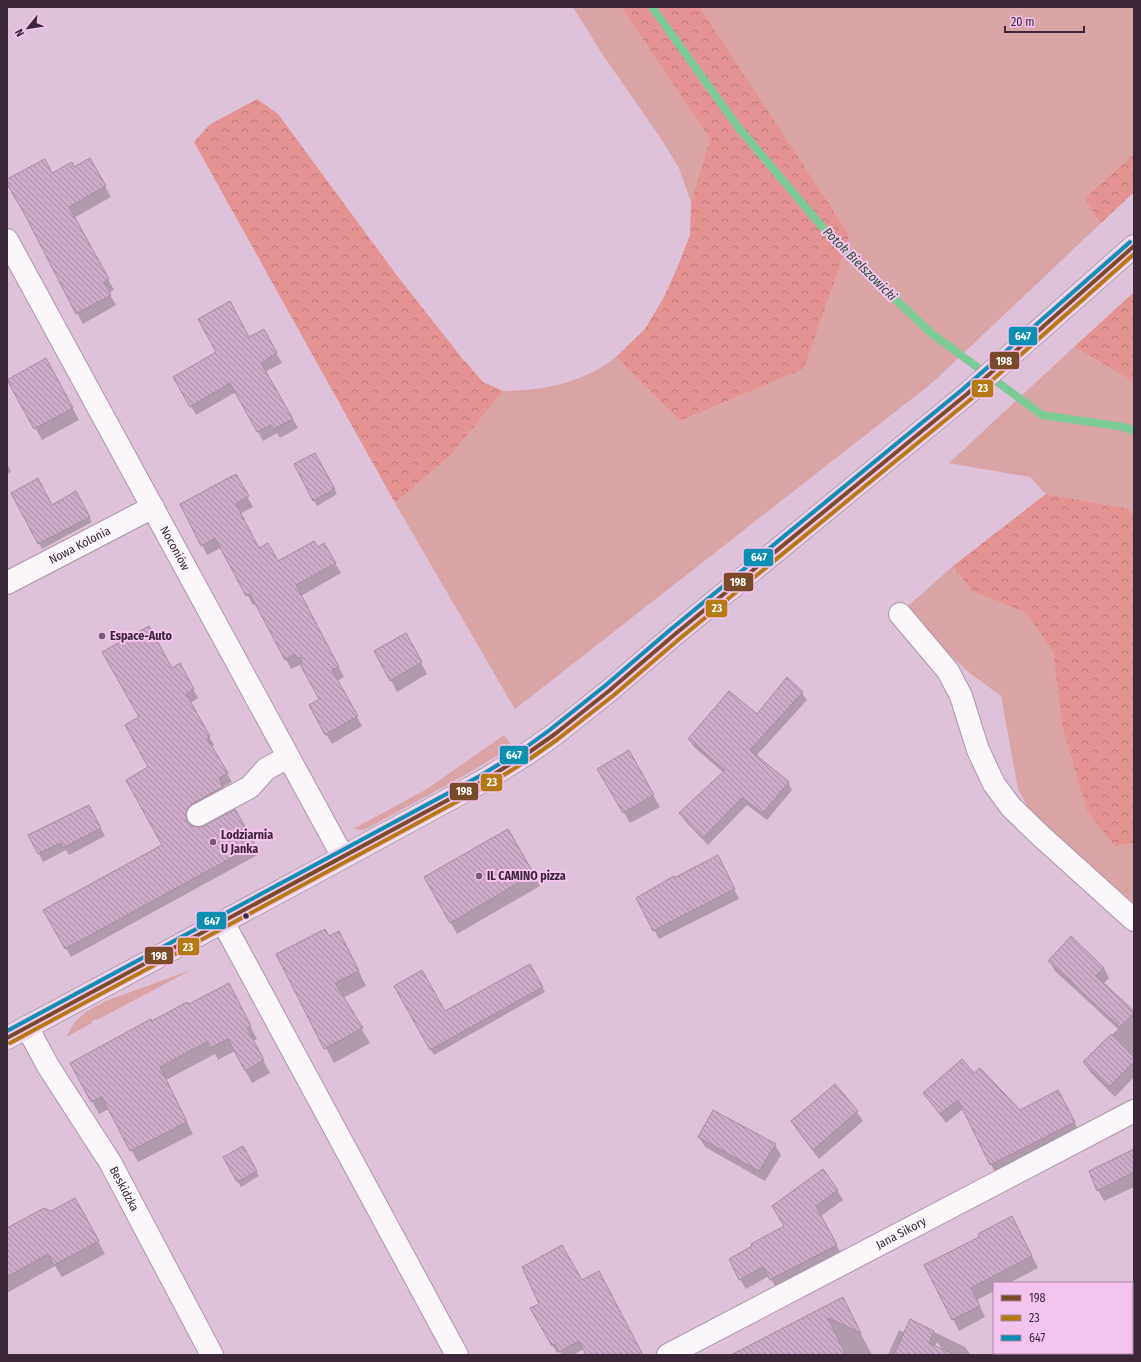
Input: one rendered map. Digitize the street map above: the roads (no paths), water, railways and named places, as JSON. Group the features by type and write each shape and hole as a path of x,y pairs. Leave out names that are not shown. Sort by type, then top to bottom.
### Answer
{"main road":[{"path":"7,1038 343,858 483,781 528,753 555,734 610,690 674,635 967,394 1134,246"}],"street":[{"name":"Noconiów","path":"7,240 343,858"},
{"name":"Nowa Kolonia","path":"7,583 153,507"},
{"path":"900,614 948,671 961,696 978,750 994,784 1011,807 1134,920"},
{"path":"198,815 250,787 266,769 288,757"},
{"path":"223,922 457,1355"},
{"name":"Beskidzka","path":"27,1027 56,1078 110,1162 212,1355"},
{"name":"Jana Sikory","path":"668,1355 1134,1112"}],"waterway":[{"name":"Potok Bielszowicki","path":"652,7 738,127 834,241 931,333 1042,415 1124,427 1134,431"}],"place":[{"name":"Espace-Auto","path":"102,636"},
{"name":"Lodziarnia U Janka","path":"213,842"},
{"name":"IL CAMINO pizza","path":"479,876"}]}
